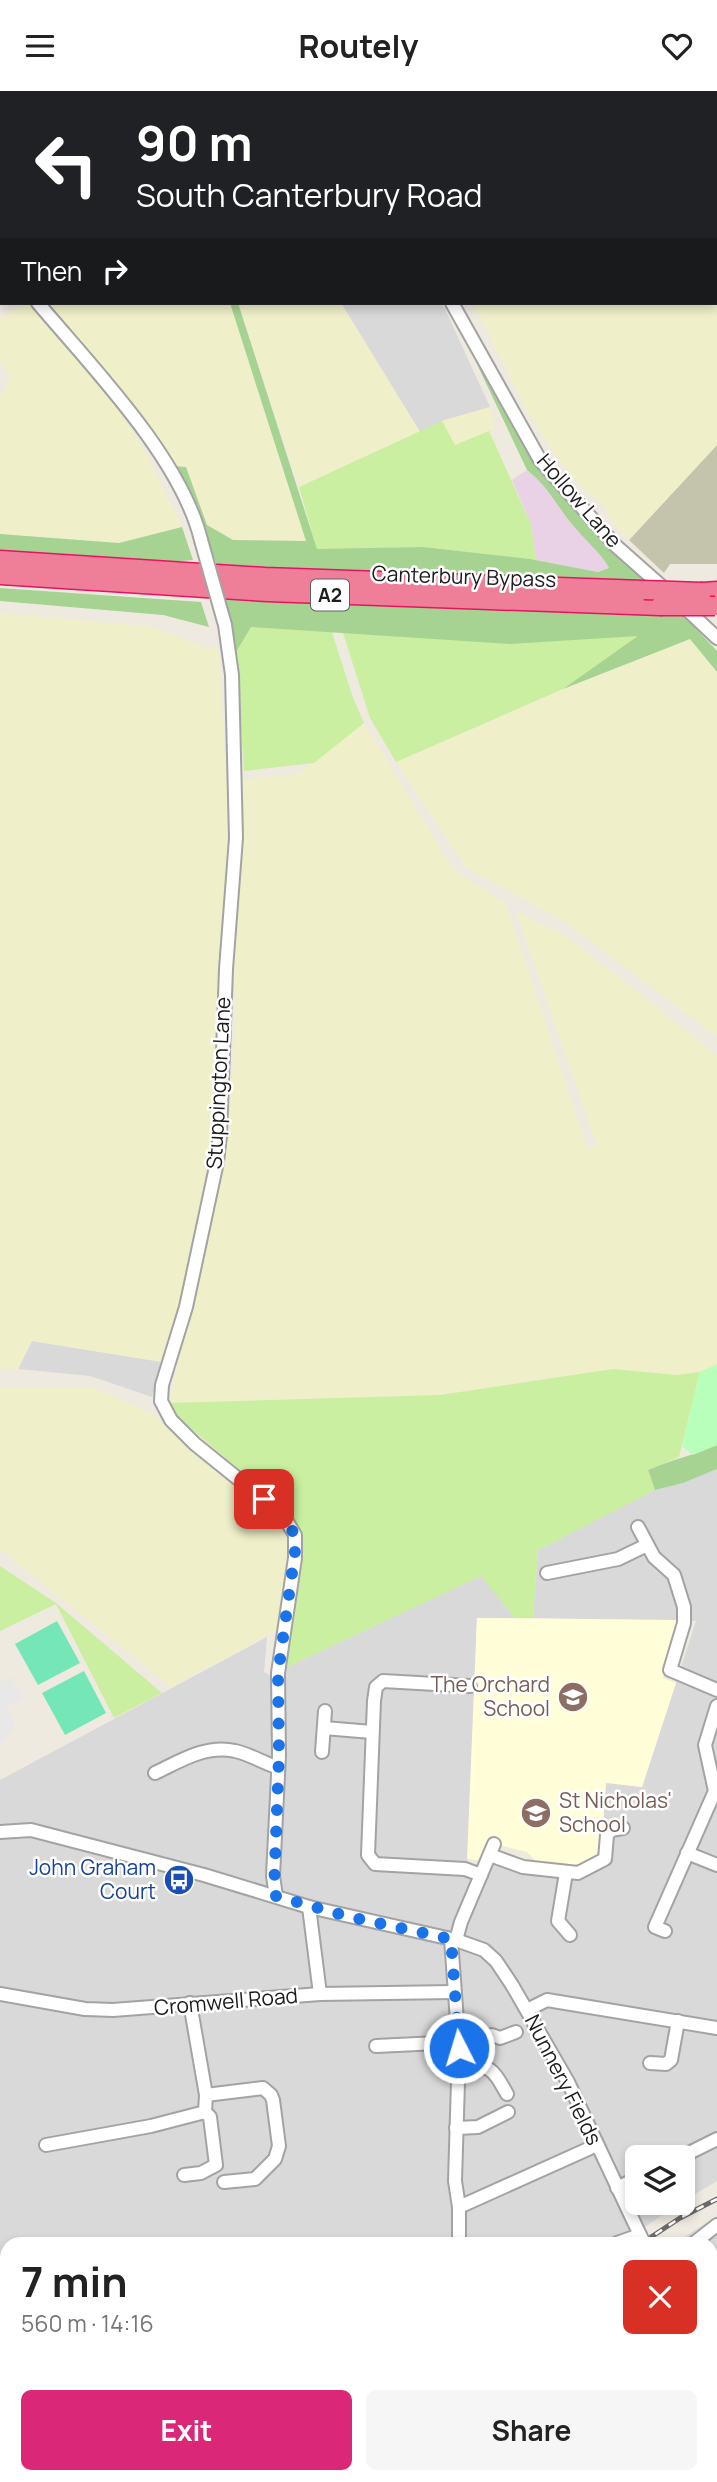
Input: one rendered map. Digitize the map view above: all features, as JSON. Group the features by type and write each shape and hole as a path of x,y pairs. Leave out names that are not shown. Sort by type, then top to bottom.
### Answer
{"highway":[{"name":"Canterbury Bypass","path":"0,561 291,578 644,590 713,599"},
{"name":"Canterbury Bypass","path":"0,575 268,592 660,606 713,599"}],"street":[{"name":"Stuppington Lane","path":"40,305 132,414 162,457 187,501 225,625 232,675 236,838 226,969 220,1135 217,1162 186,1307 162,1385 161,1401 171,1420 195,1444 283,1515 291,1526 296,1544 279,1667 273,1876 276,1896"},
{"name":"Hollow Lane","path":"453,305 540,460 615,546 717,638"},
{"path":"638,1527 654,1557 674,1575 686,1612 670,1670 717,1690"},
{"path":"547,1573 575,1574 618,1559 647,1545"},
{"path":"470,1687 383,1681 379,1683 374,1693 368,1855 375,1864 465,1869 481,1875"},
{"path":"664,1931 655,1927 715,1791 715,1779 705,1745 717,1706"},
{"path":"322,1752 325,1711"},
{"path":"324,1728 372,1732"},
{"path":"160,1768 204,1751 223,1749 235,1750 277,1767"},
{"path":"458,2237 459,2207 455,2181 459,2042 453,1939 492,1850 523,1867 578,1873 609,1863 607,1835 611,1830 623,1828"},
{"name":"Nunnery Fields","path":"0,1832 31,1830 309,1907 474,1944 489,1954 527,2010 568,2082 641,2237"},
{"path":"687,1853 717,1865"},
{"path":"566,1873 558,1921 570,1935"},
{"path":"309,1907 320,1994"},
{"name":"Cromwell Road","path":"0,1994 85,2009 113,2010 320,1994 454,1992"},
{"path":"527,2010 547,2000 717,2028"},
{"path":"184,2175 201,2173 216,2165 210,2117 205,2112 206,2095 190,2003"},
{"path":"655,2067 671,2060 678,2021"},
{"path":"477,2066 486,2052 487,2039 492,2035 500,2038 516,2032"},
{"path":"376,2046 459,2042"},
{"path":"458,2066 477,2066 494,2072 507,2094"},
{"path":"206,2095 262,2088 273,2100 278,2153 259,2177 232,2177"},
{"path":"53,2139 151,2126 205,2112"},
{"path":"456,2127 478,2127 508,2112"},
{"path":"695,2150 717,2139"},
{"path":"459,2207 597,2145"},
{"path":"617,2188 625,2184"},
{"path":"702,2237 717,2225"}],"shaded area":[{"path":"23,305 33,305 42,314 103,385 146,453 182,527 119,543 0,534 0,395 11,379 0,362 0,319"},
{"path":"231,305 306,541 233,540 207,525 186,467 174,466 131,403 49,307"},
{"path":"239,305 342,305 420,432 299,487"},
{"path":"342,305 442,305 445,309 490,407 442,421 420,432"},
{"path":"474,305 717,305 717,445 629,540 610,520 605,507 577,483 526,408"},
{"path":"490,407 495,429 454,445 442,421"},
{"path":"717,445 717,564 670,564 664,573 629,540"},
{"path":"527,470 544,483 575,528 600,553 609,568 598,572 536,560 531,524 512,480"},
{"path":"0,613 152,627 204,647 218,647 230,841 216,1136 184,1293 174,1333 162,1362 32,1341 18,1369 0,1369"},
{"path":"690,639 717,672 717,1037 565,922 466,867 396,762 563,689"},
{"path":"364,723 449,863 457,872 506,904 588,1150 597,1145 516,912 566,936 717,1055 717,1364 700,1372 677,1375 613,1369 440,1395 169,1403 228,1143 235,1031 234,953 241,852 241,781 300,773"},
{"path":"32,1341 162,1362 152,1397 90,1376 18,1369"},
{"path":"0,1387 94,1388 154,1415 280,1524 288,1543 278,1630 171,1687 0,1549"},
{"path":"717,1469 717,2181 695,2194 695,2145 625,2145 625,2215 662,2215 630,2237 0,2237 0,1780 267,1637 264,1672 270,1675 482,1575 515,1618 477,1618 467,1876 482,1880 497,1863 580,1878 595,1872 603,1863 601,1855 606,1782 642,1787 696,1621 533,1618 538,1550 654,1490 683,1483"},
{"path":"477,1618 679,1620 663,1678 676,1683 642,1787 606,1783 601,1855 584,1864 570,1868 538,1863 527,1852 491,1843 483,1861 467,1859"},
{"path":"11,1677 22,1698 6,1708 15,1726 0,1743 0,1683"},
{"path":"717,2216 717,2237 684,2237"}],"green space":[{"path":"231,305 239,305 317,549 423,547 530,559 598,572 609,568 543,485 527,470 458,324 538,461 655,583 217,565 174,466 186,467 207,525 233,540 306,541"},
{"path":"442,421 455,445 489,431 531,524 536,560 423,547 317,550 299,487"},
{"path":"182,527 193,560 159,563 0,553 0,534 119,543"},
{"path":"0,588 201,602 209,627 163,615 0,601"},
{"path":"222,598 684,616 717,651 717,672 690,639 563,689 638,636 510,644 251,627 236,652"},
{"path":"250,627 332,632 364,723 314,763 244,771 236,652"},
{"path":"343,633 640,636 563,689 396,762 370,718"},
{"path":"717,1364 717,1445 693,1455 682,1446 700,1372"},
{"path":"613,1369 677,1375 700,1372 679,1457 648,1470 655,1490 538,1550 533,1618 515,1618 481,1576 285,1668 302,1534 287,1510 174,1414 169,1403 440,1395"},
{"path":"717,1445 717,1469 683,1483 655,1490 648,1470"},
{"path":"0,1566 56,1603 162,1693 114,1718 56,1604 0,1631"},
{"path":"57,1621 80,1663 38,1685 15,1644"},
{"path":"84,1671 106,1713 65,1735 42,1693"}],"railway":[{"path":"651,2237 717,2199"}],"place":[{"name":"The Orchard School","path":"573,1697"},
{"name":"St Nicholas' School","path":"536,1813"},
{"name":"John Graham Court","path":"179,1880"}],"route":[{"path":"264,1499 283,1515 291,1526 296,1544 278,1674 279,1755 273,1876 276,1896 309,1907 451,1939 459,2048"}]}
